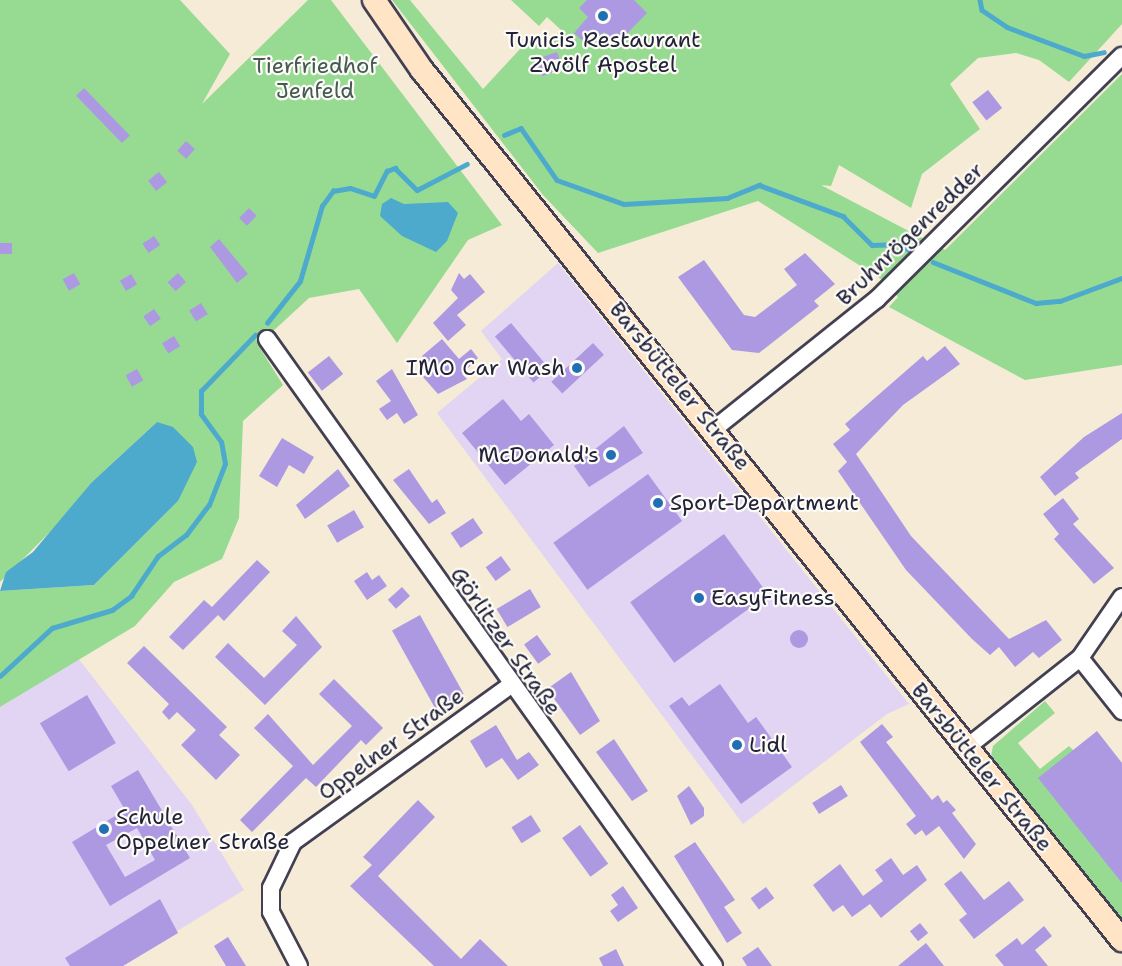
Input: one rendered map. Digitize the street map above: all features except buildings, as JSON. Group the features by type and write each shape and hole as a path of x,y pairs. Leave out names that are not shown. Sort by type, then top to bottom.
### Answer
{"main road":[{"name":"Barsbütteler Straße","path":"374,0 422,70 714,429 966,748 1122,940"}],"street":[{"name":"Bruhnrögenredder","path":"714,429 877,299 1122,56"},
{"name":"Görlitzer Straße","path":"267,339 509,686 714,966"},
{"path":"966,748 1080,658 1122,597"},
{"path":"1080,658 1122,711"},
{"name":"Oppelner Straße","path":"299,966 271,912 271,888 293,842 509,686"}],"shaded area":[{"path":"558,263 909,704 887,714 743,824 437,413 502,359 481,331"},
{"name":"Schule Oppelner Straße","path":"78,658 192,805 244,890 120,966 0,966 0,707"}],"green space":[{"name":"Tierfriedhof Jenfeld","path":"0,0 180,0 230,54 202,104 308,0 331,0 502,225 468,240 397,343 359,289 309,298 258,345 283,385 243,421 239,518 222,559 174,582 135,626 0,707 0,591 94,585 178,501 157,422 92,482 80,502 0,582"},
{"path":"392,0 410,0 483,89 531,37 544,47 561,30 547,17 539,26 511,0 1122,0 1122,24 1069,82 1039,60 1016,53 978,58 950,84 980,129 922,174 911,208 839,165 831,186 821,185 945,250 1122,74 1122,365 1025,380 889,307 898,297 881,279 758,201 598,253 543,195"},
{"path":"1045,701 1055,713 1018,743 1040,769 1069,746 1073,750 1122,883 1122,925 990,761 993,746"}],"water":[{"path":"391,198 404,204 448,202 458,213 447,241 436,252 402,236 380,216 382,204"},
{"path":"157,422 173,427 193,447 197,462 178,501 94,585 0,591 6,572 33,552 92,482"}],"waterway":[{"path":"980,0 982,10 1007,27 1084,56 1104,52"},
{"path":"504,135 521,128 557,180 624,204 727,198 759,185 843,216 872,245 899,244 911,251"},
{"path":"267,323 300,281 322,206 333,191 350,188 374,196 387,171 395,168 417,190 467,164"},
{"path":"933,262 1036,303 1060,301 1122,278"},
{"path":"0,676 52,628 112,610 131,596 158,556 186,535 209,505 225,464 221,442 201,414 201,391 255,335"}],"place":[{"name":"Tunicis Restaurant Zwölf Apostel","path":"603,16"},
{"name":"IMO Car Wash","path":"577,368"},
{"name":"McDonald's","path":"611,455"},
{"name":"Sport-Department","path":"658,503"},
{"name":"EasyFitness","path":"699,598"},
{"name":"Lidl","path":"737,745"},
{"name":"Schule Oppelner Straße","path":"104,829"}]}
